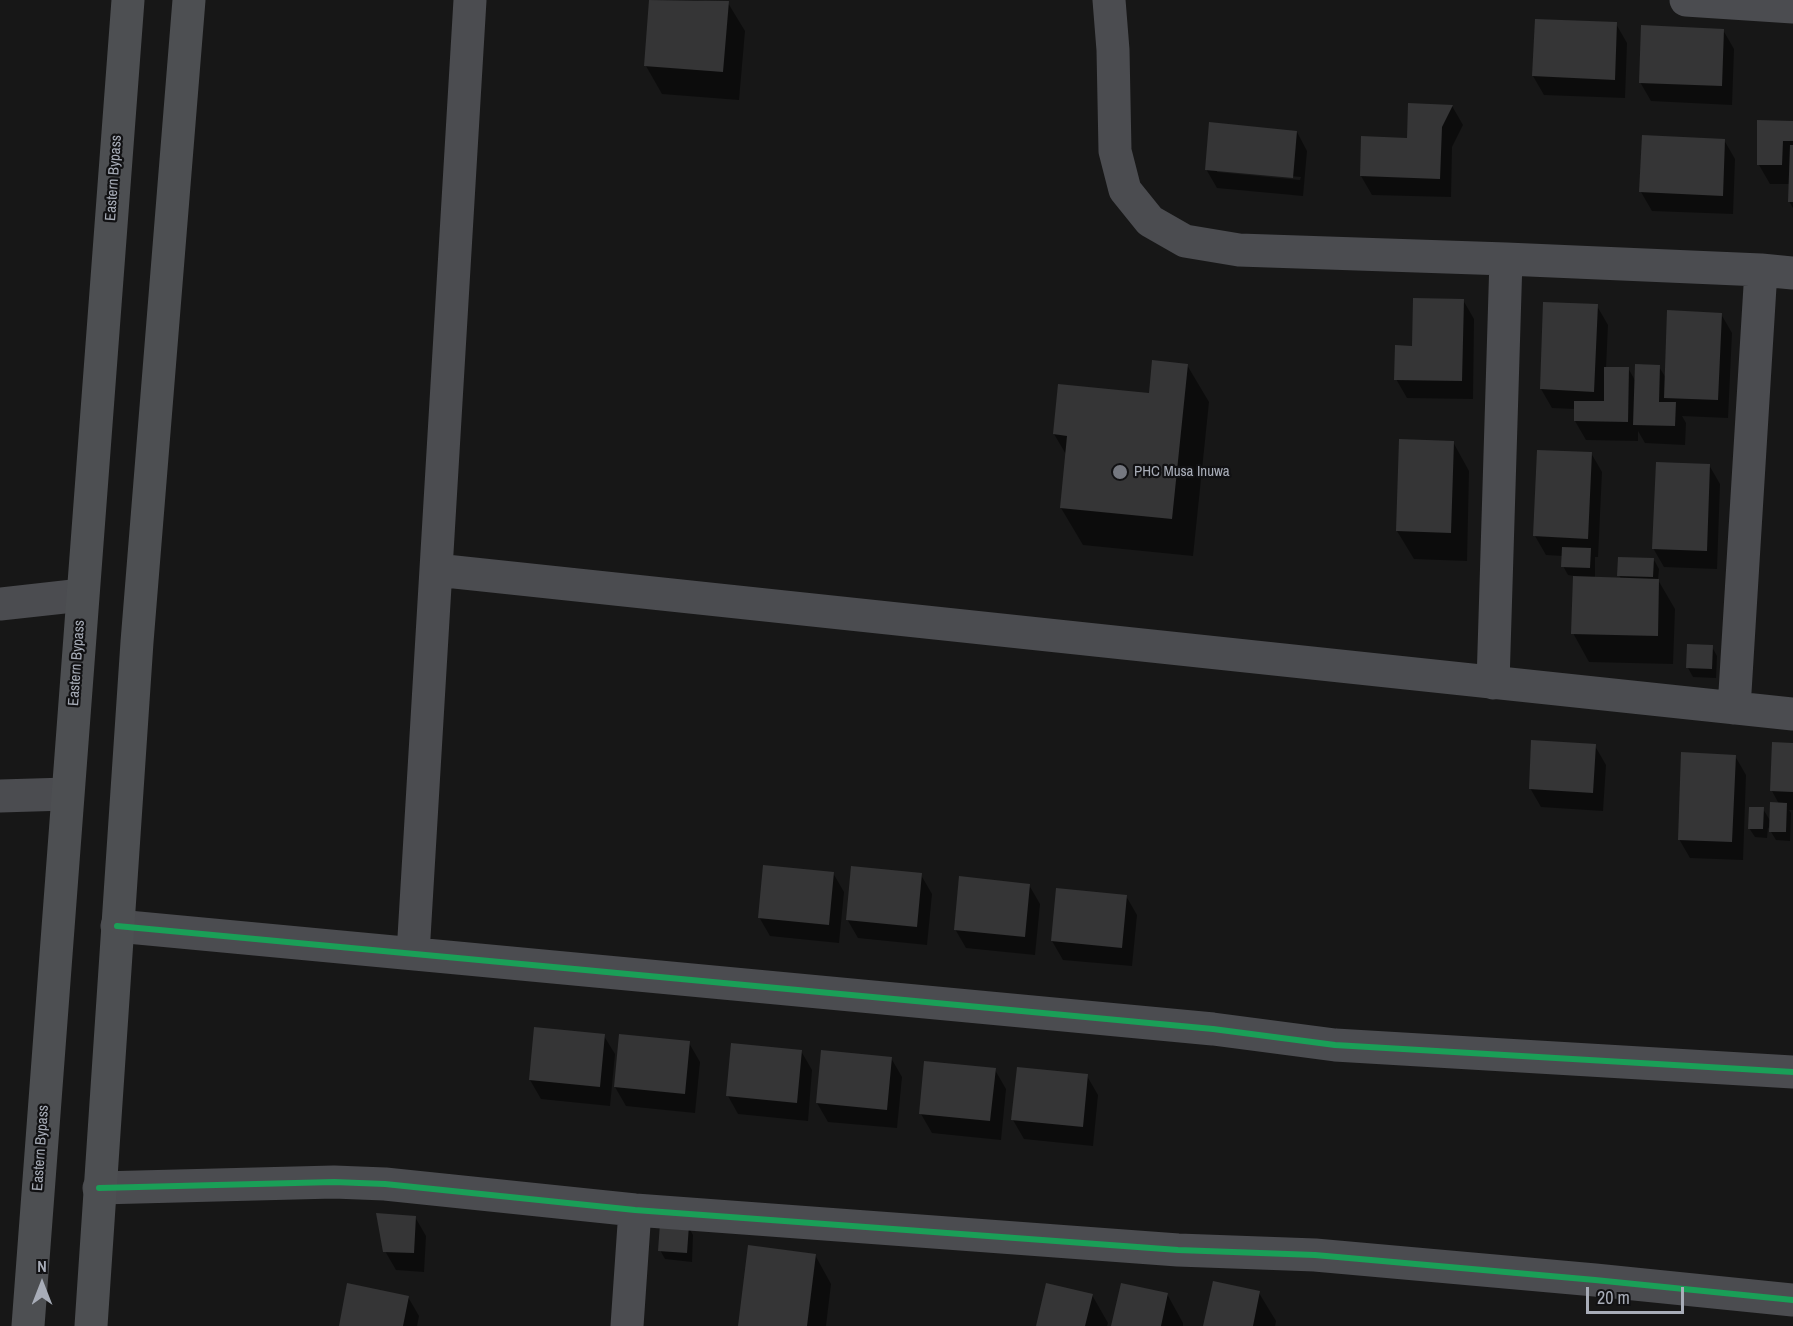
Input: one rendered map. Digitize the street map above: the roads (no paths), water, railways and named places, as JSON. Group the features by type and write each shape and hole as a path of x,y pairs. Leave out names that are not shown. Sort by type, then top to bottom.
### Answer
{"main road":[{"name":"Eastern Bypass","path":"28,1326 128,0"},
{"path":"91,1326 138,631 189,0"}],"street":[{"path":"412,954 471,0"},
{"path":"1109,0 1113,50 1115,151 1125,190 1150,221 1185,240 1239,250 1506,259 1793,273"},
{"path":"1686,0 1793,7"},
{"path":"1493,682 1506,259"},
{"path":"1734,708 1761,270"},
{"path":"436,570 1793,714"},
{"path":"0,604 82,595"},
{"path":"0,796 67,794"},
{"path":"117,926 1201,1028 1335,1045 1793,1072"},
{"path":"99,1188 334,1182 385,1184 635,1210 1178,1250 1315,1255 1793,1300"},
{"path":"627,1326 635,1210"}],"place":[{"name":"PHC Musa Inuwa","path":"1120,472"}]}
